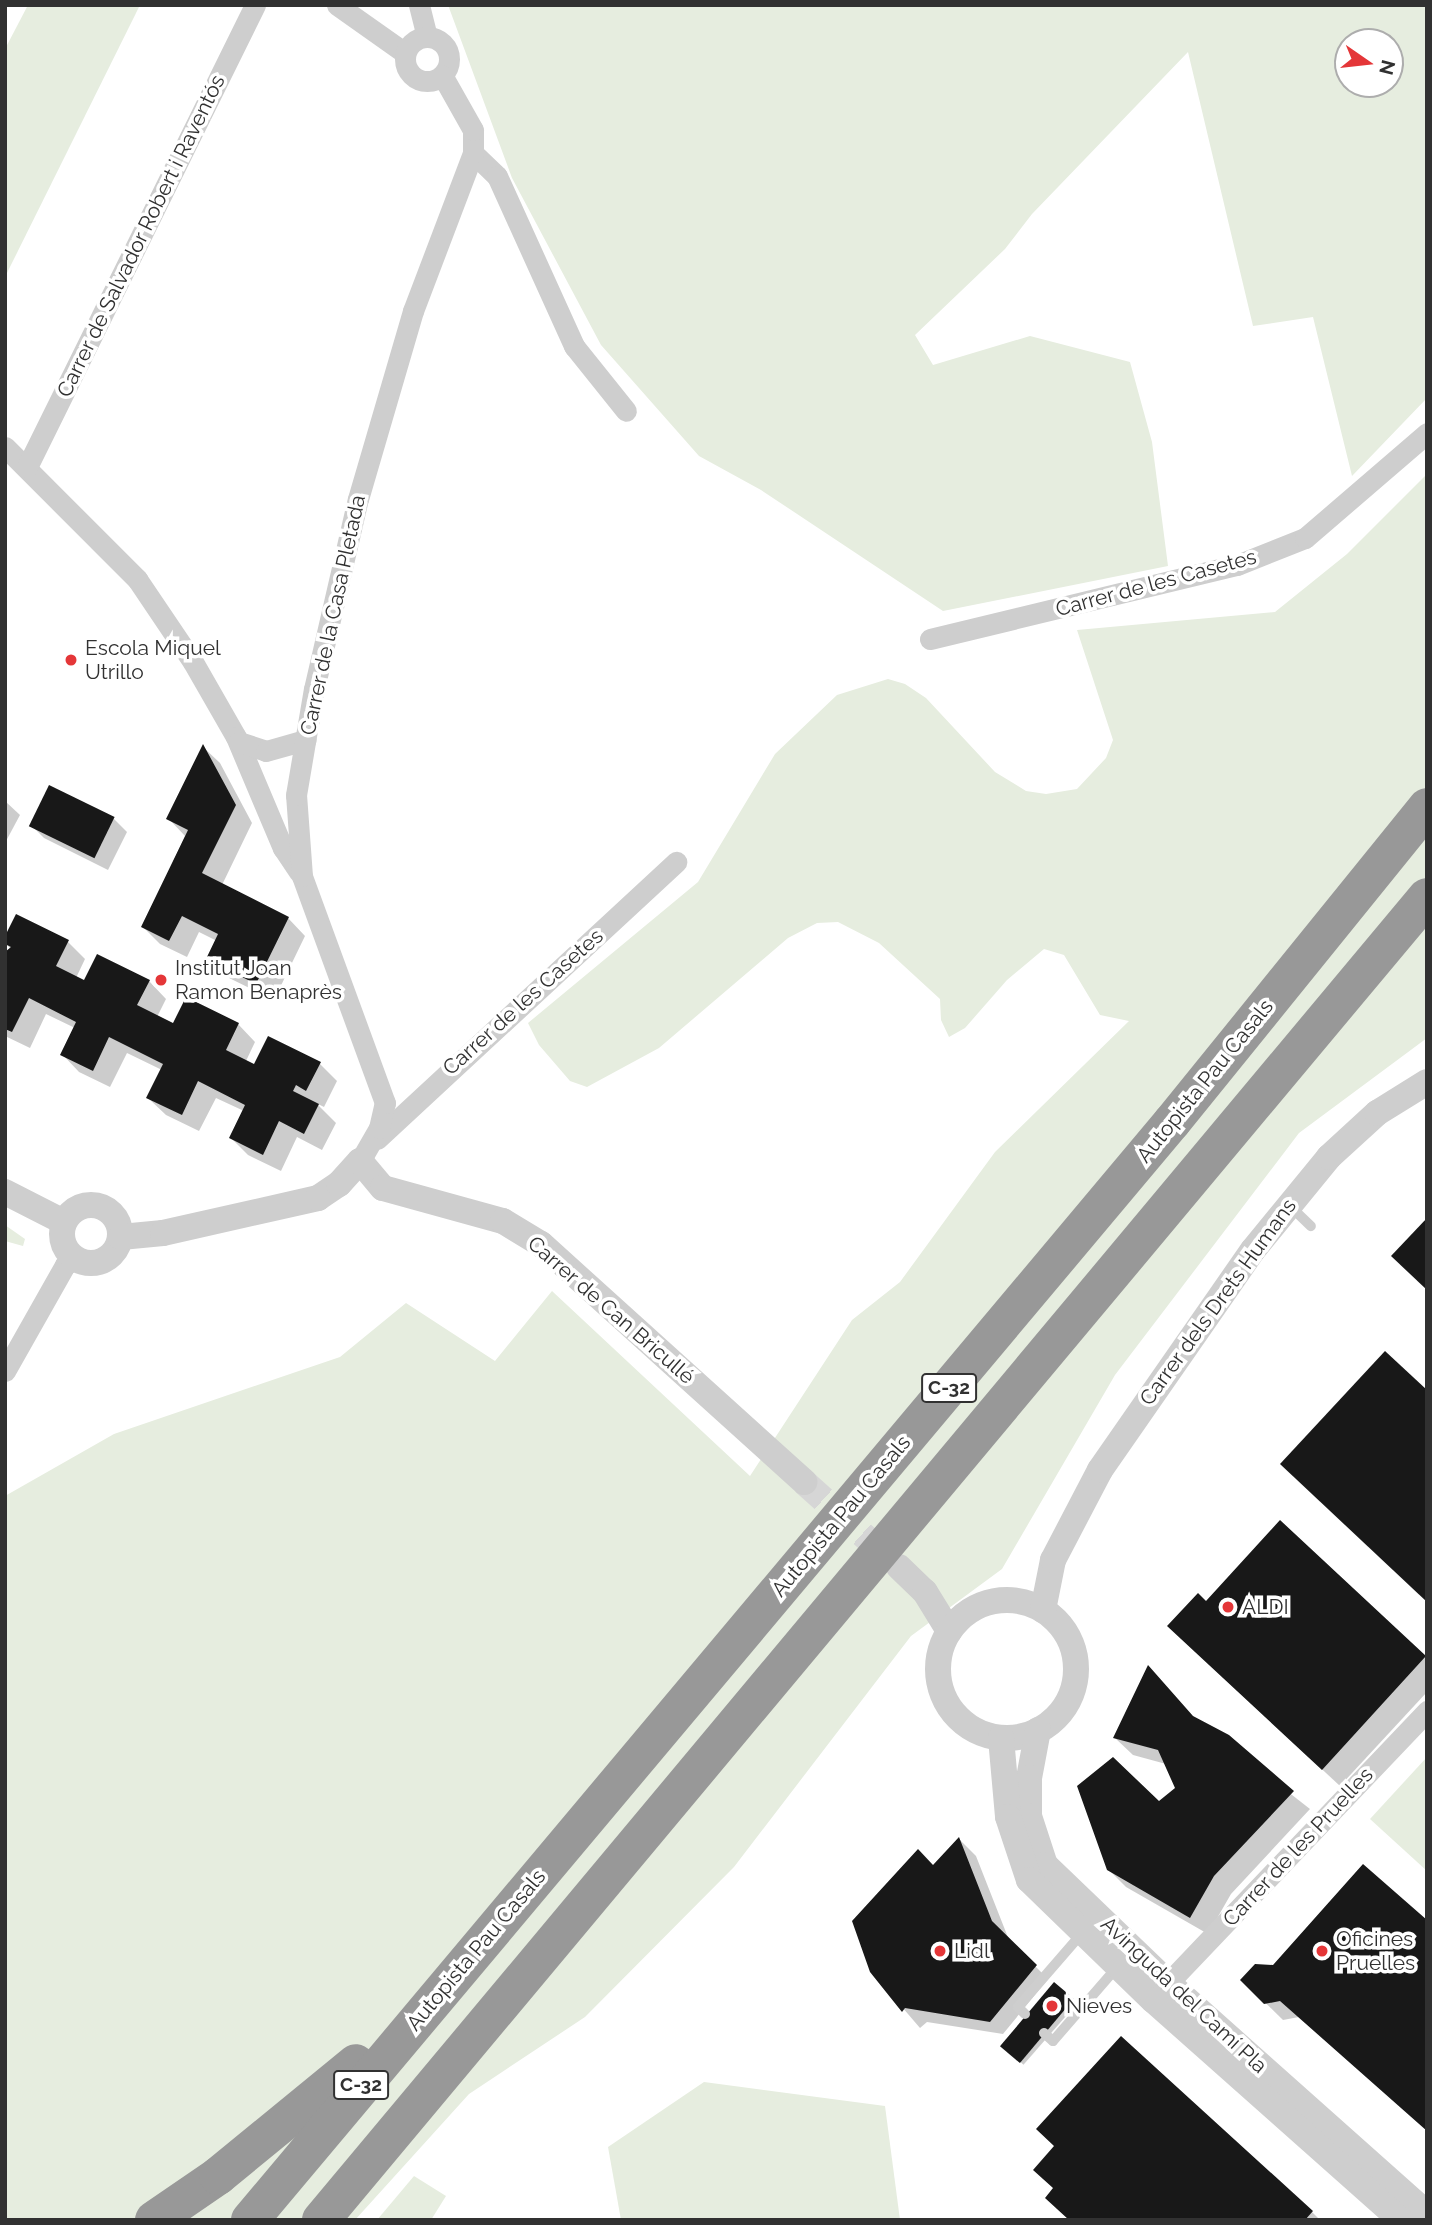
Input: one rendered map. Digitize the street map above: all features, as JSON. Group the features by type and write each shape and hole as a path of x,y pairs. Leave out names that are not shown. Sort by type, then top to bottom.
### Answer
{"highway":[{"name":"Autopista Pau Casals","path":"250,2220 1172,1122 1423,809"},
{"name":"C-32","path":"322,2219 1224,1135 1427,897"},
{"path":"1224,1135 1427,931"},
{"path":"154,2220 218,2176 344,2074 475,1952"}],"street":[{"name":"Carrer de Salvador Robert i Raventós","path":"27,467 255,5"},
{"path":"337,5 405,53"},
{"path":"419,5 427,36 446,47 449,62 442,75 429,81 415,78 406,67 405,53 411,43 427,36"},
{"path":"442,75 474,131 473,153 497,176 573,346 626,411"},
{"name":"Carrer de la Casa Pletada","path":"366,1152 383,1115 382,1090 302,876 296,795 340,568 391,379 436,242 473,153"},
{"name":"Carrer de les Casetes","path":"930,639 1237,565 1305,538 1427,433"},
{"path":"5,447 137,579 193,662 239,742 283,848 302,876"},
{"path":"239,742 265,751 305,740"},
{"name":"Carrer de les Casetes","path":"366,1152 676,862"},
{"name":"Carrer dels Drets Humans","path":"1043,1610 1053,1560 1100,1470 1143,1403 1289,1205 1329,1157 1377,1113 1427,1082"},
{"path":"121,1237 163,1233 318,1198 339,1184 366,1152"},
{"name":"Carrer de Can Bricullé","path":"366,1152 383,1188 503,1221 541,1244 804,1482"},
{"path":"5,1192 64,1222"},
{"path":"83,1206 102,1207 119,1224 121,1237 108,1259 92,1264 74,1259 62,1240 64,1222 83,1206"},
{"path":"5,1371 65,1265 74,1259"},
{"name":"Carrer dels Drets Humans","path":"1009,1599 1053,1560"},
{"path":"899,1567 925,1592 948,1631"},
{"path":"925,1592 971,1609"},
{"path":"1009,1599 1043,1610 1067,1636 1076,1669 1066,1704 1038,1731 1001,1738 970,1728 943,1696 939,1656 948,1631 971,1609 1009,1599"},
{"name":"Carrer de les Pruelles","path":"1168,1983 1427,1711"},
{"name":"Avinguda del Camí Pla","path":"1038,1731 1029,1778 1029,1816 1045,1866 1168,1983 1427,2214"},
{"name":"Avinguda del Camí Pla","path":"1001,1738 1008,1818 1025,1870 1082,1934 1401,2220"}],"lane":[{"path":"1289,1205 1311,1226"},
{"path":"1025,2014 1018,2007 1082,1934"},
{"path":"1044,2033 1053,2041 1117,1966"}],"shaded area":[{"path":"28,5 140,5 5,277 5,49"},
{"path":"448,5 1427,5 1427,398 1352,476 1313,317 1253,326 1188,52 1032,214 1005,249 915,335 933,365 1030,336 1130,362 1152,442 1168,566 943,611 761,490 699,456 601,345 512,178"},
{"path":"1427,474 1427,1038 1299,1133 1115,1375 1002,1569 911,1636 734,1867 585,2017 469,2094 355,2220 5,2220 5,1496 114,1434 340,1357 406,1303 495,1361 552,1291 750,1476 852,1320 900,1282 995,1152 1129,1021 1100,1015 1064,955 1044,949 1007,980 965,1028 949,1037 941,1020 940,999 879,943 838,922 817,923 788,938 659,1048 587,1087 570,1081 539,1045 528,1023 698,882 775,754 837,695 888,679 905,684 926,698 995,772 1026,791 1046,794 1077,789 1106,758 1113,740 1077,630 1275,612 1347,554"},
{"path":"5,1225 25,1239 23,1246 5,1241"},
{"path":"1427,1757 1427,1871 1370,1819"},
{"path":"704,2082 885,2106 900,2220 621,2220 608,2147"},
{"path":"414,2176 446,2196 431,2220 377,2220"}],"building":[{"path":"203,744 236,805 202,873 289,917 256,984 206,959 218,934 182,916 169,941 141,927 188,830 166,819"},
{"path":"49,785 115,817 94,858 29,826"},
{"path":"16,914 69,940 56,966 84,980 97,954 150,980 137,1005 173,1023 186,997 239,1023 226,1050 254,1064 268,1036 321,1062 306,1091 296,1085 293,1091 319,1104 304,1134 279,1121 263,1155 229,1138 245,1105 198,1081 182,1115 146,1098 163,1064 109,1037 93,1071 60,1055 76,1022 29,998 12,1032 5,1029 5,952 11,947 5,944 5,936"},
{"path":"1427,1218 1427,1290 1391,1256"},
{"path":"1385,1351 1427,1390 1427,1602 1280,1464"},
{"path":"1280,1520 1426,1656 1322,1770 1167,1626 1198,1593 1206,1601"},
{"path":"1148,1665 1193,1716 1229,1735 1294,1791 1214,1876 1190,1918 1107,1870 1077,1786 1113,1757 1159,1801 1175,1788 1158,1750 1113,1738"},
{"path":"959,1837 992,1921 1037,1965 990,2022 905,2008 902,2012 870,1972 852,1921 918,1849 933,1865"},
{"path":"1363,1864 1427,1920 1427,2131 1280,2001 1264,2004 1240,1980 1255,1964 1273,1965"},
{"path":"1054,1982 1074,1999 1020,2063 1000,2046"},
{"path":"1121,2036 1313,2211 1305,2220 1069,2220 1045,2198 1053,2188 1033,2170 1054,2146 1036,2129"}],"tunnel":[{"path":"804,1482 891,1560"}],"place":[{"name":"Escola Miquel Utrillo","path":"71,660"},
{"name":"Institut Joan Ramon Benaprès","path":"161,980"},
{"name":"ALDI","path":"1228,1607"},
{"name":"Lidl","path":"940,1951"},
{"name":"Oficines Pruelles","path":"1322,1951"},
{"name":"Nieves","path":"1052,2006"}]}
